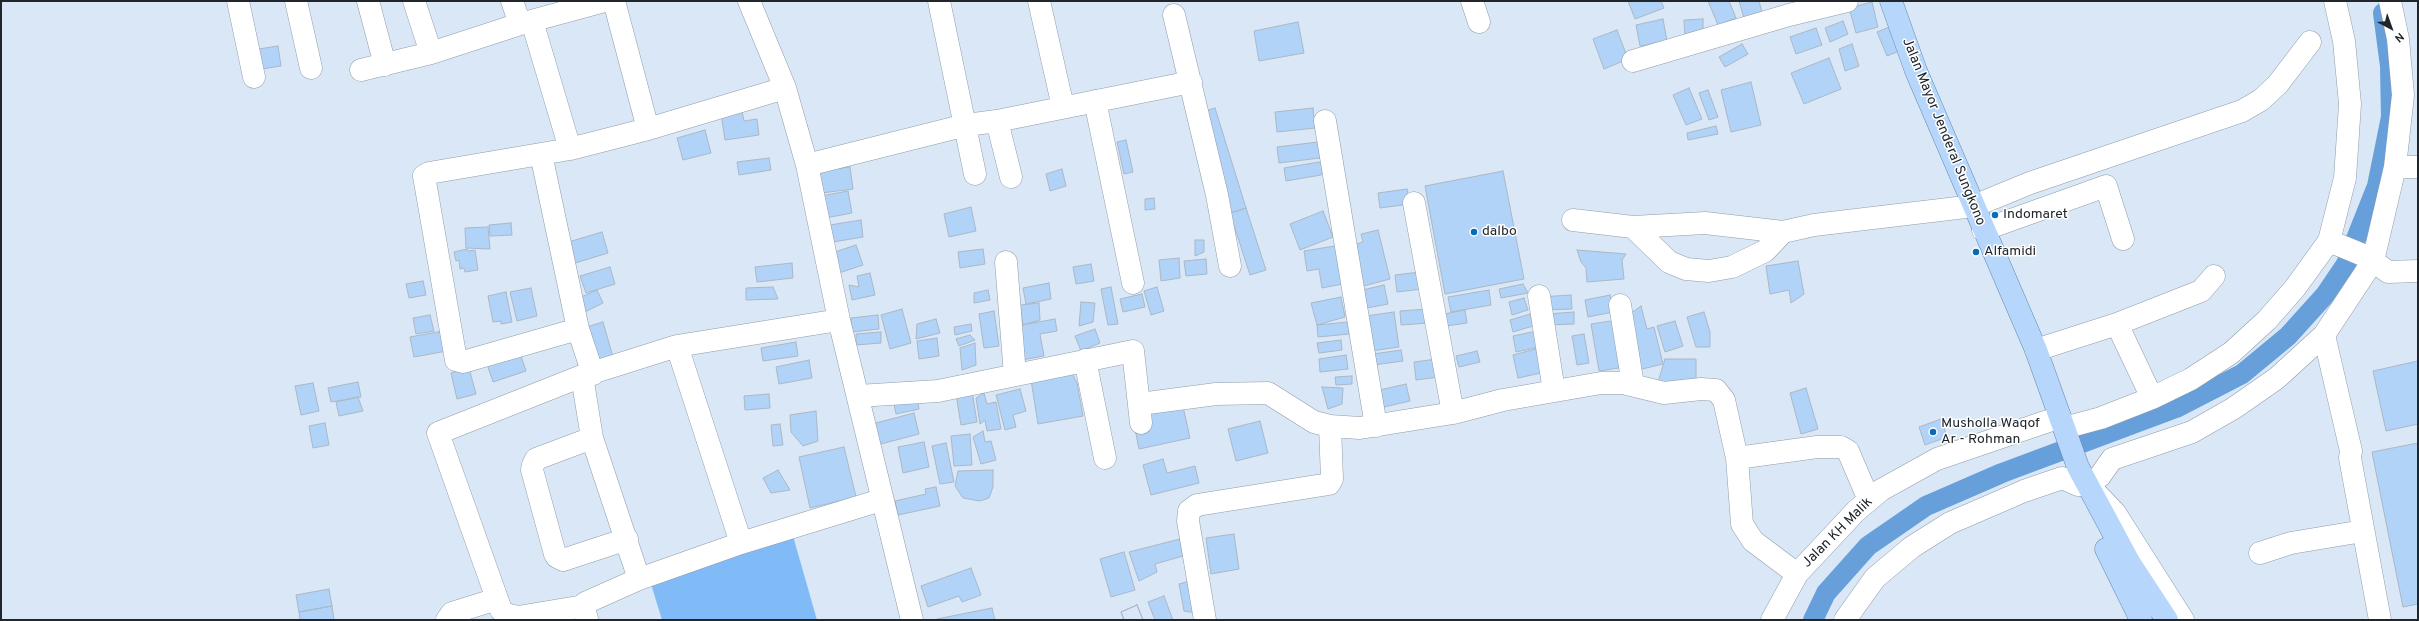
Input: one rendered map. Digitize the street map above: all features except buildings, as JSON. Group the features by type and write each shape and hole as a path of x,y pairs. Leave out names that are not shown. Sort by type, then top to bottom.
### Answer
{"main road":[{"name":"Jalan Mayor Jenderal Sungkono","path":"1891,1 1916,70 1983,230 2036,350 2083,476 2096,526 2141,620"},
{"name":"Jalan Mayor Jenderal Sungkono","path":"2083,476 2129,562 2168,609"}],"street":[{"path":"238,1 254,77"},
{"path":"296,1 311,68"},
{"path":"368,1 385,65"},
{"path":"414,1 431,53"},
{"path":"512,1 526,23 570,149"},
{"path":"361,70 431,53 526,23 605,1"},
{"path":"614,1 648,129"},
{"path":"749,1 785,88 807,166 839,320 858,396 881,500 912,620"},
{"path":"939,1 975,174"},
{"path":"1039,1 1063,107"},
{"path":"1472,1 1479,22"},
{"path":"1634,61 1788,8 1847,1"},
{"path":"2335,1 2344,41 2350,104 2345,178 2333,243 2370,259 2388,272 2418,270"},
{"path":"1845,620 1875,578 1912,547 1950,522 2024,491 2062,478 2078,485 2083,476 2100,476 2112,459 2192,432 2234,408 2277,378 2324,335 2370,259 2395,167 2403,95 2398,39 2390,1"},
{"path":"1174,15 1217,195 1230,266"},
{"path":"1573,220 1633,227 1705,223 1783,232 1814,225 1974,206 2030,184 2242,111 2260,100 2278,84 2310,42"},
{"path":"807,166 966,125 997,121 1191,82"},
{"path":"578,329 463,362 458,361 454,356 424,176 429,173 570,149 648,129 785,88"},
{"path":"1095,101 1133,283"},
{"path":"997,121 1011,177"},
{"path":"1326,121 1376,426"},
{"path":"542,154 588,375 592,438 640,579"},
{"path":"2395,167 2418,167"},
{"path":"1983,230 2106,186 2123,239"},
{"path":"1414,203 1453,413"},
{"path":"1633,227 1670,262 1686,269 1709,271 1732,267 1748,260 1765,251 1783,232"},
{"name":"Jalan KH Malik","path":"1772,620 1797,574 1856,511 1899,479 1937,459 2064,426 2101,418 2152,398 2192,379 2231,353 2272,314 2333,243"},
{"path":"1006,262 1015,375"},
{"path":"2036,350 2117,324 2201,291 2214,276"},
{"path":"1538,296 1554,390"},
{"path":"1620,305 1633,385"},
{"path":"839,320 677,346 588,375 438,433 497,599 505,614 518,617 586,613 640,579 742,543 881,500"},
{"path":"2117,324 2152,398"},
{"path":"2324,335 2351,450 2350,458 2380,620"},
{"path":"677,346 742,543"},
{"path":"858,396 938,391 1134,351 1141,414 1216,394 1268,393 1314,422 1330,426 1360,428 1453,413 1554,390 1601,382 1633,385 1664,393 1701,389 1716,390 1724,400 1737,458 1740,512 1746,533 1753,541 1797,574"},
{"path":"1085,360 1105,458"},
{"path":"1205,620 1188,521 1189,511 1197,505 1329,484 1332,480 1330,426"},
{"path":"592,438 536,459 532,465 555,554 563,560 627,539"},
{"path":"1737,458 1817,447 1841,446 1848,451 1869,500"},
{"path":"2260,553 2291,543 2363,531"},
{"path":"447,620 452,613 497,599"},
{"path":"2183,620 2168,609 2183,600 2196,620"}],"shaded area":[{"path":"793,536 817,620 662,620 651,584"}],"waterway":[{"path":"1813,620 1826,593 1868,546 1926,506 2002,473 2176,408 2242,374 2288,336 2325,295 2346,264 2377,186 2391,117 2390,66 2383,13"}],"place":[{"name":"Indomaret","path":"1995,215"},
{"name":"dalbo","path":"1474,232"},
{"name":"Alfamidi","path":"1976,252"},
{"name":"Musholla Waqof Ar - Rohman","path":"1933,432"}]}
